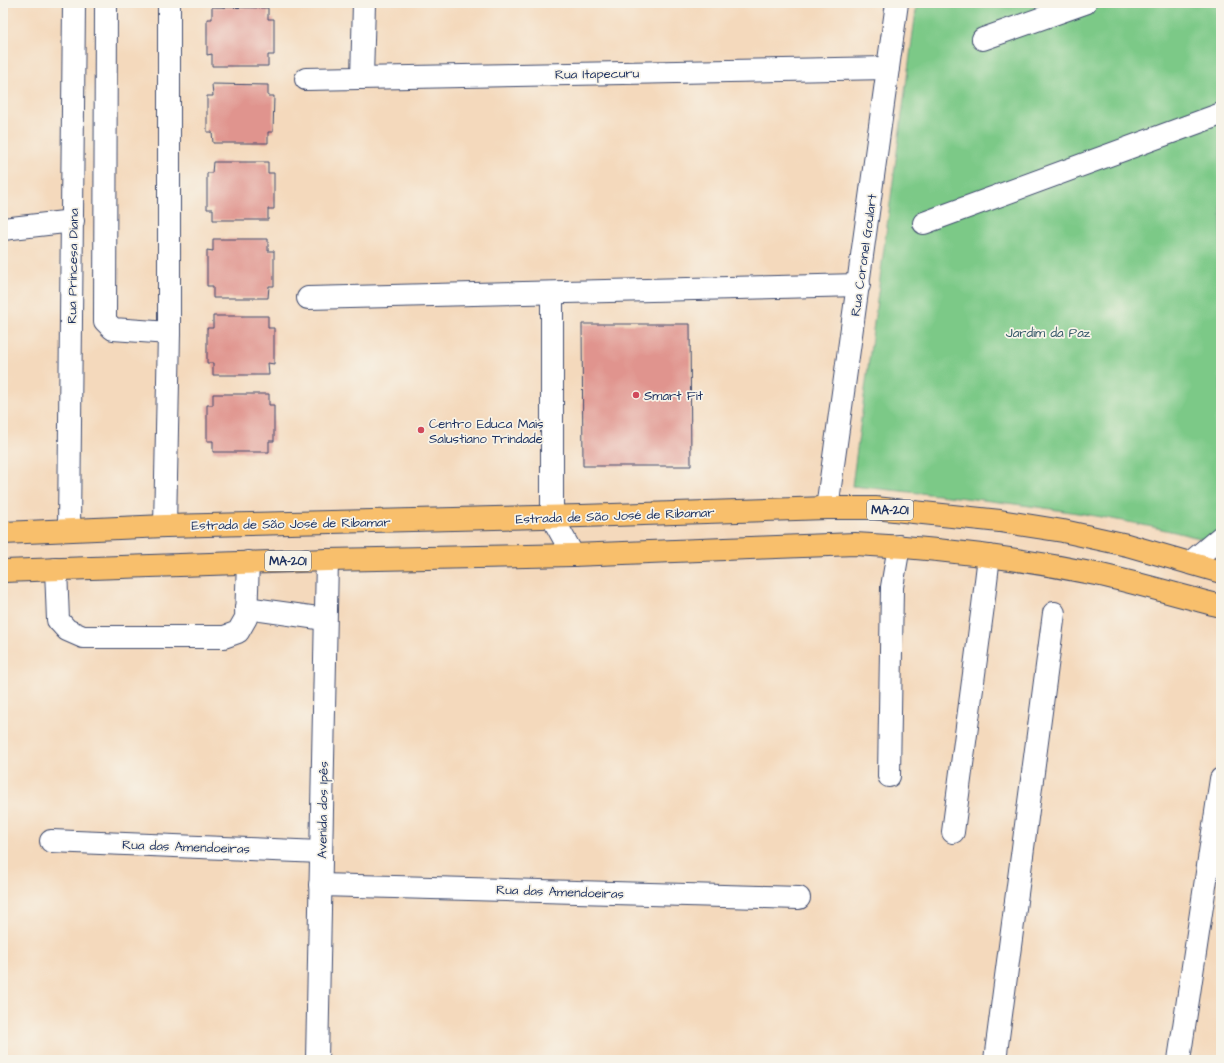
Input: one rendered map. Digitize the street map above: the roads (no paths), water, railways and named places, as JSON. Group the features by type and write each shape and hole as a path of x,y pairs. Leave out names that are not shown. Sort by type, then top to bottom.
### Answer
{"main road":[{"name":"Estrada de São José de Ribamar","path":"3,532 165,526 875,508 1000,521 1063,531 1127,545 1221,572"},
{"name":"MA-201","path":"3,571 248,562 573,555 855,544 899,546 1034,562 1102,575 1221,606"}],"street":[{"name":"Rua Princesa Diana","path":"69,529 74,3"},
{"path":"106,3 105,321 113,329 169,333"},
{"path":"165,526 169,333 168,3"},
{"path":"362,78 364,3"},
{"name":"Rua Coronel Goulart","path":"828,508 896,3"},
{"path":"984,39 1085,3"},
{"name":"Rua Itapecuru","path":"306,79 888,68"},
{"path":"924,223 1221,114"},
{"path":"3,229 72,221"},
{"path":"308,298 859,285"},
{"path":"552,293 552,517 573,555"},
{"path":"1190,563 1221,537"},
{"path":"889,776 892,586 899,546"},
{"path":"953,832 989,556"},
{"name":"Avenida dos Ipês","path":"317,1060 327,560"},
{"path":"56,569 58,620 67,630 83,637 224,637 238,632 246,618 248,562"},
{"path":"246,608 325,619"},
{"path":"995,1060 1054,613"},
{"path":"1179,1060 1221,779"},
{"name":"Rua das Amendoeiras","path":"51,840 321,852"},
{"name":"Rua das Amendoeiras","path":"320,885 799,898"}],"place":[{"name":"Smart Fit","path":"636,395"},
{"name":"Centro Educa Mais Salustiano Trindade","path":"421,430"}],"park label":[{"name":"Jardim da Paz","path":"1048,332"}]}
